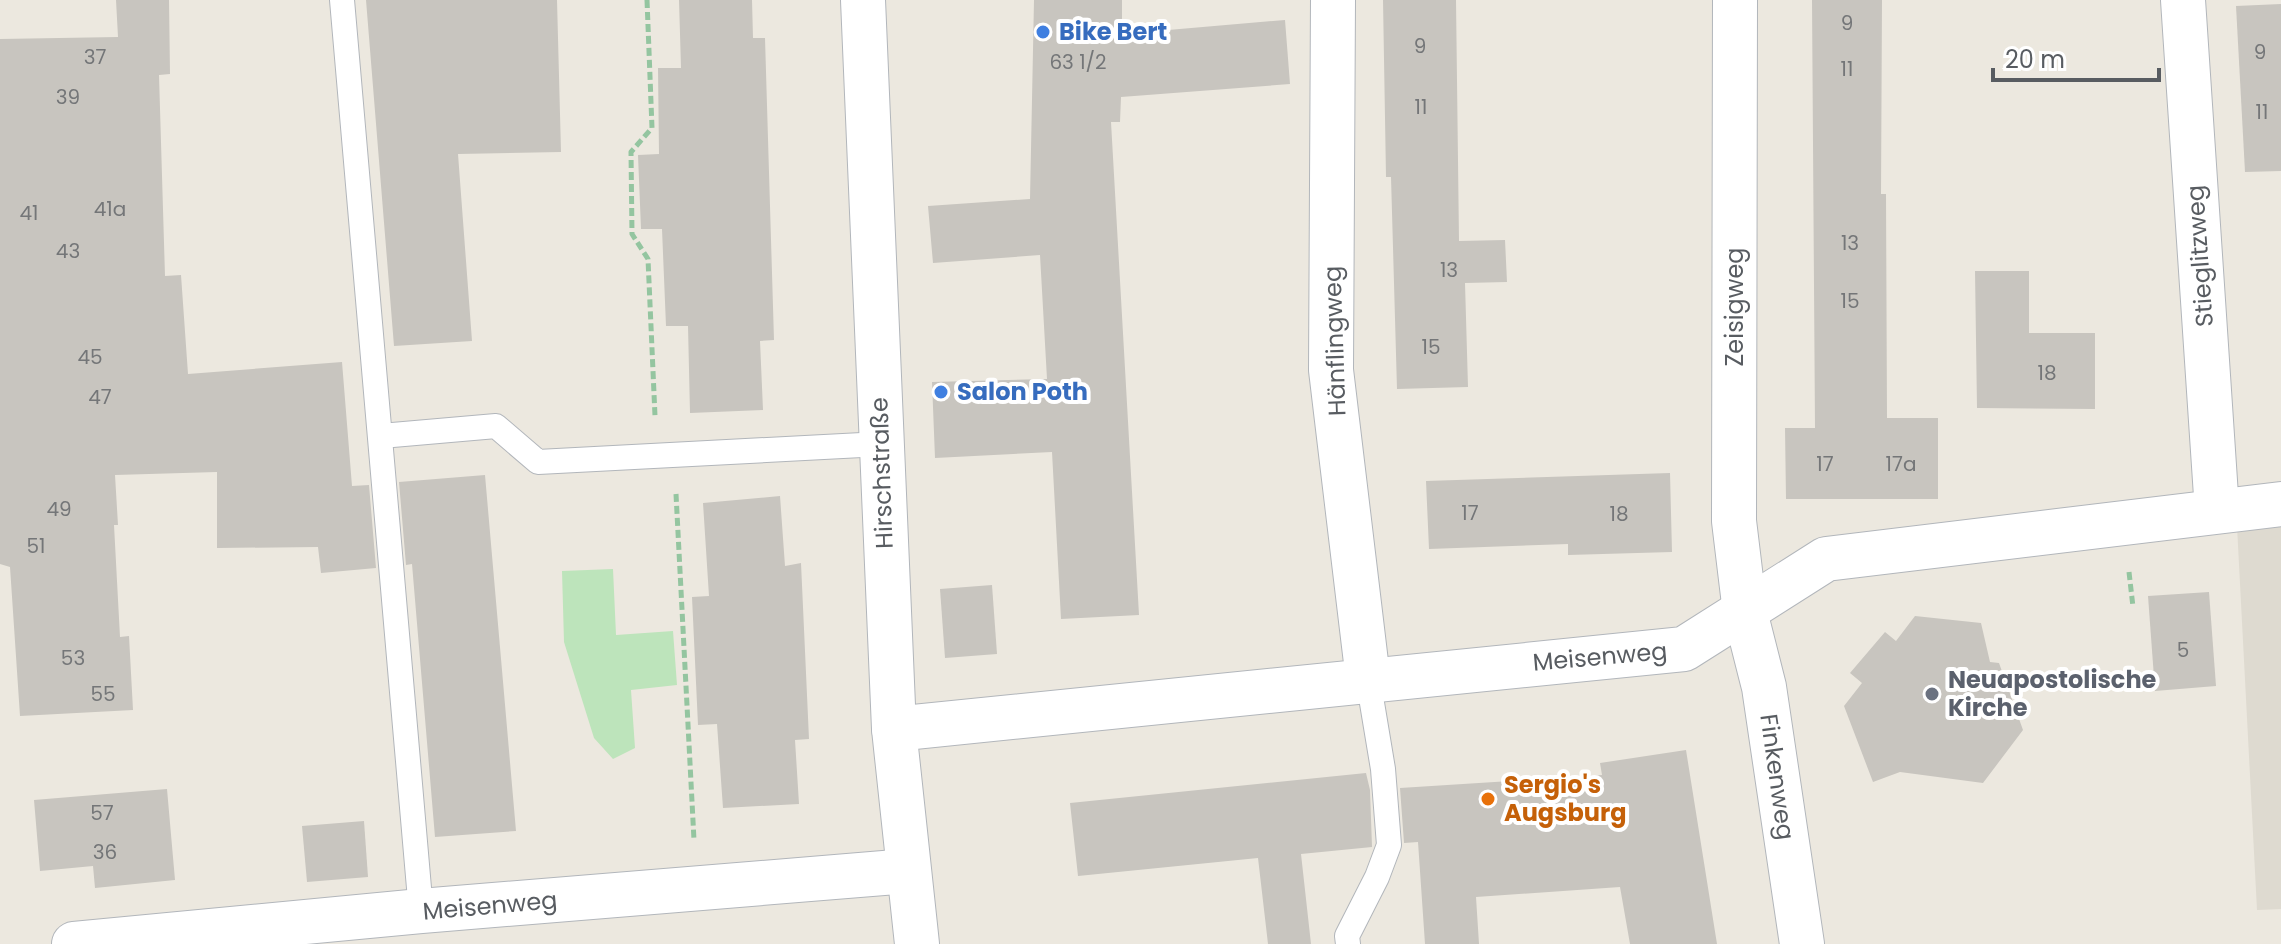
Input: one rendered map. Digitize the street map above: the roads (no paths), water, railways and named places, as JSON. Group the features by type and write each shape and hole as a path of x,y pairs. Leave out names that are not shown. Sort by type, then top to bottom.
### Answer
{"street":[{"name":"Hirschstraße","path":"863,0 894,729 917,944"},
{"name":"Hänflingweg","path":"1333,0 1331,370 1368,679"},
{"name":"Zeisigweg","path":"1735,0 1734,521 1745,612"},
{"name":"Stieglitzweg","path":"2183,0 2217,511"},
{"name":"Meisenweg","path":"894,729 1684,649 1826,559 2281,504"},
{"name":"Finkenweg","path":"1745,612 1764,687 1802,944"},
{"name":"Meisenweg","path":"74,944 421,911 908,871"}],"lane":[{"path":"342,0 421,911"},
{"path":"381,436 496,426 538,462 881,444"},
{"path":"1348,944 1347,936 1377,877 1389,845 1383,769 1368,679"}],"place":[{"name":"Bike Bert","path":"1043,32"},
{"name":"Salon Poth","path":"941,392"},
{"name":"Neuapostolische Kirche","path":"1932,694"},
{"name":"Sergio's Augsburg","path":"1488,799"}]}
